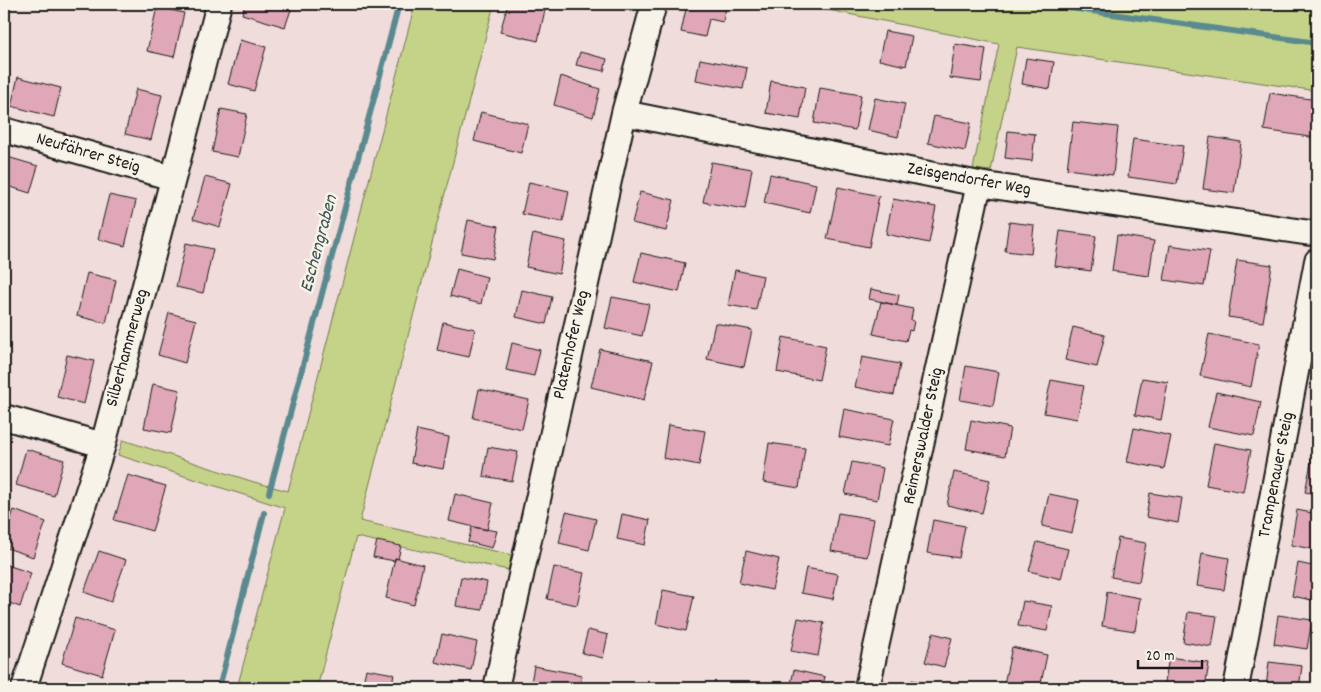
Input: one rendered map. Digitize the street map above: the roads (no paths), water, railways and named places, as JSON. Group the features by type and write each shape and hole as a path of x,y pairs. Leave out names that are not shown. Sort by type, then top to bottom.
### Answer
{"street":[{"name":"Silberhammerweg","path":"24,688 103,445 219,4"},
{"name":"Platenhofer Weg","path":"496,688 624,113 654,4"},
{"name":"Zeisgendorfer Weg","path":"624,113 979,184 1317,234"},
{"name":"Neufährer Steig","path":"4,130 173,178"},
{"name":"Reimerswalder Steig","path":"867,688 979,184"},
{"name":"Trampenauer Steig","path":"1236,688 1317,261"},
{"path":"4,417 103,445"}],"waterway":[{"name":"Eschengraben","path":"269,493 399,4"},
{"path":"1042,4 1317,43"},
{"name":"Eschengraben","path":"219,688 264,513"}]}
